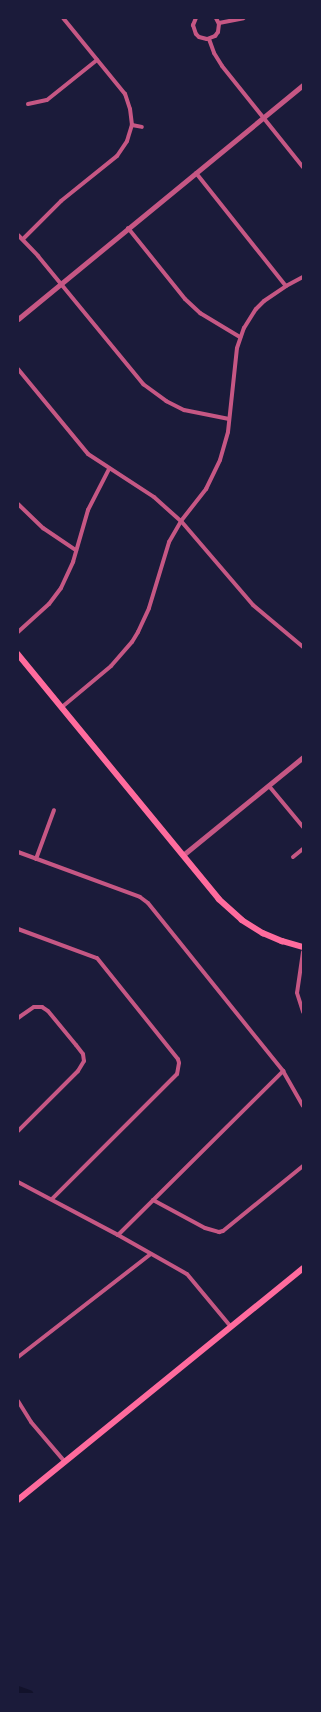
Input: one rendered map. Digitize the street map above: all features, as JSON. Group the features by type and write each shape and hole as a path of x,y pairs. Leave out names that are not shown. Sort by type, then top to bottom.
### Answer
{"main road":[{"path":"18,654 218,899 242,920 271,936 303,947"},
{"path":"18,1500 303,1268"}],"street":[{"path":"23,239 61,201 117,156 127,141 132,125 130,109 125,94 63,18"},
{"path":"196,18 193,25 196,34 203,39 209,39 218,32 219,23 216,18"},
{"path":"219,23 244,18"},
{"path":"209,39 214,53 222,66 303,167"},
{"path":"28,104 47,100 97,60"},
{"path":"18,319 303,85"},
{"path":"132,125 142,126"},
{"path":"196,173 286,286"},
{"path":"128,228 184,299 200,313 240,337"},
{"path":"18,234 61,284 134,375 152,391 166,401 184,410 229,419"},
{"path":"62,707 111,666 132,642 149,608 169,542 181,521 206,489 216,470 223,450 229,419 234,365 240,337 256,309 274,293 303,277"},
{"path":"18,368 78,444 88,454 154,497 181,521 253,605 303,648"},
{"path":"18,632 56,596 66,580 88,510 109,469"},
{"path":"18,504 43,528 76,550"},
{"path":"183,855 303,757"},
{"path":"269,786 303,827"},
{"path":"36,859 54,810"},
{"path":"293,857 303,849"},
{"path":"18,852 145,901 283,1071 303,1106"},
{"path":"18,928 98,958 178,1059 179,1063 177,1074 52,1199"},
{"path":"303,952 297,993 303,1012"},
{"path":"18,1018 34,1007 42,1007 48,1011 76,1045 83,1054 84,1061 78,1071 18,1131"},
{"path":"118,1235 283,1071"},
{"path":"153,1200 205,1228 219,1232 223,1231 303,1166"},
{"path":"18,1182 52,1199 187,1274 231,1327"},
{"path":"18,1357 151,1254"},
{"path":"18,1401 31,1422 65,1462"}],"waterway":[{"path":"18,1690 29,1694"}]}
